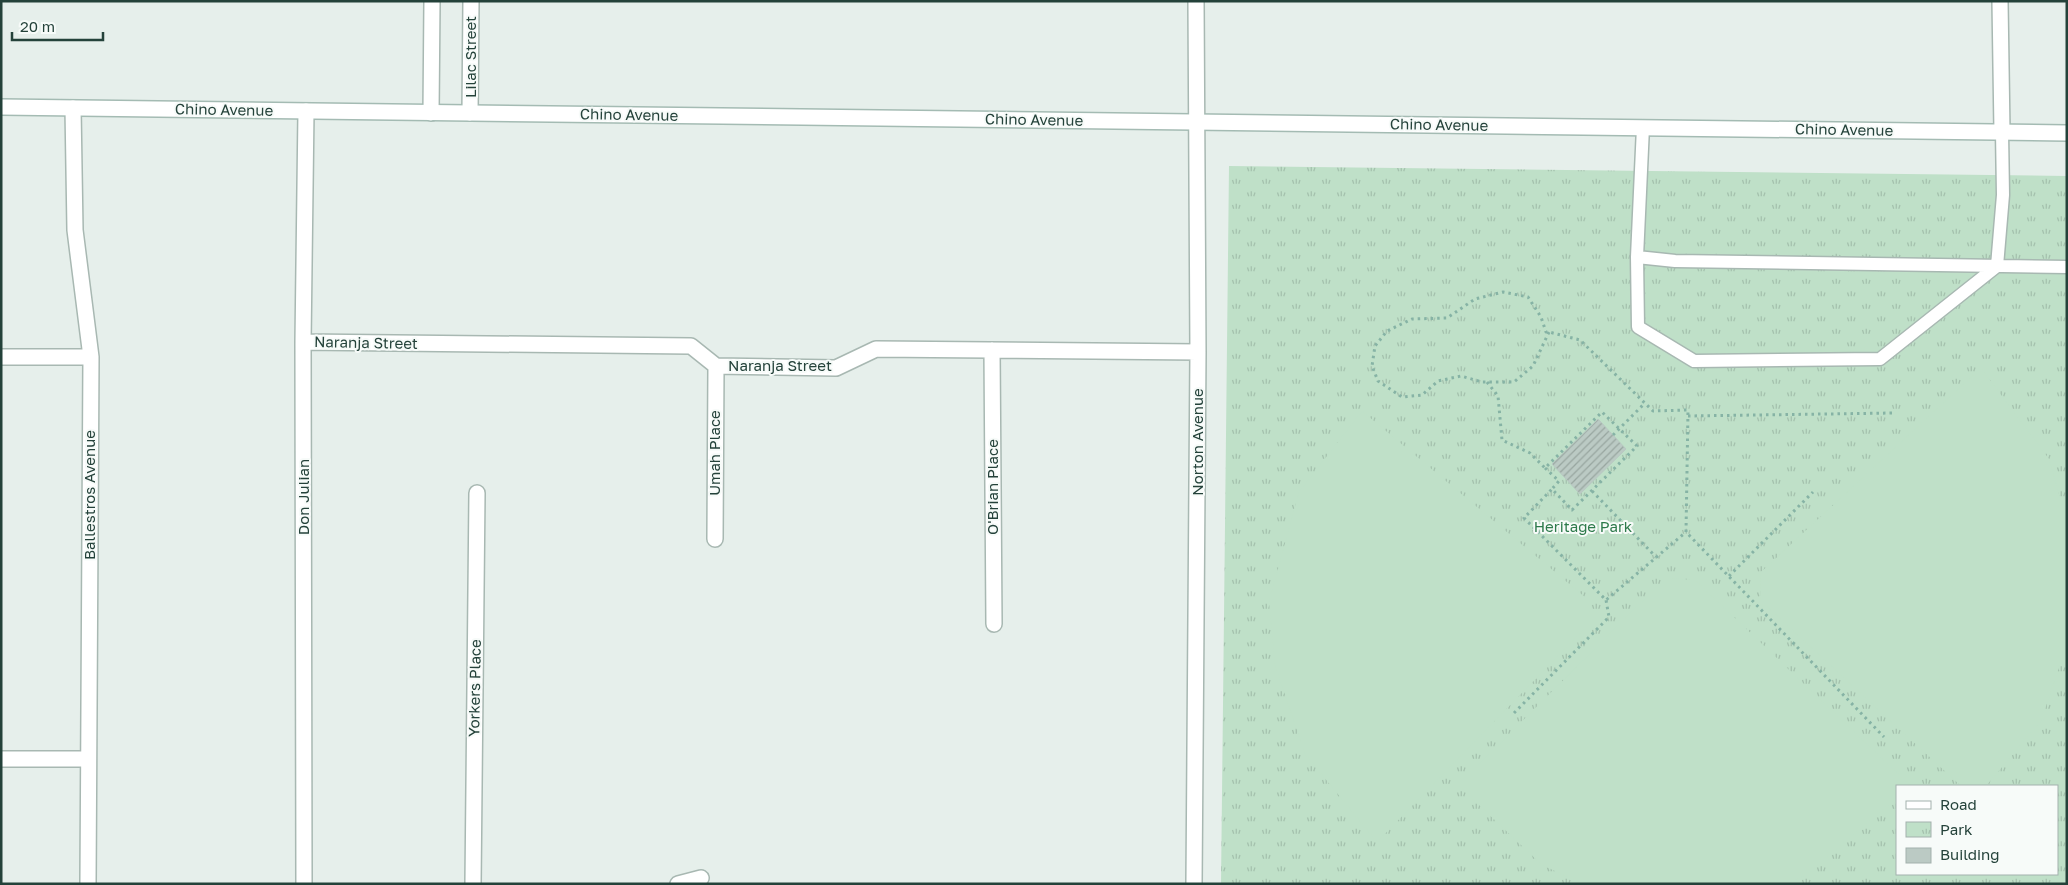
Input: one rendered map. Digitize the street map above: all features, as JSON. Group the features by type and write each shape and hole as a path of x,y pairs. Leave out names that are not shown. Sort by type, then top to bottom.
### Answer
{"street":[{"path":"431,113 432,1"},
{"name":"Lilac Street","path":"470,113 471,1"},
{"name":"Norton Avenue","path":"1194,884 1198,352 1196,1"},
{"path":"2000,1 2002,132"},
{"name":"Chino Avenue","path":"1,107 2067,133"},
{"name":"Ballestros Avenue","path":"73,108 75,230 92,357 88,884"},
{"name":"Don Julian","path":"304,884 303,342 306,111"},
{"name":"Naranja Street","path":"303,342 691,346 716,366 836,368 876,349 1198,352"},
{"name":"O'Brian Place","path":"992,350 994,624"},
{"path":"1,357 92,357"},
{"name":"Umah Place","path":"715,539 716,366"},
{"name":"Yorkers Place","path":"473,884 477,493"},
{"path":"1,759 88,759"},
{"path":"678,884 701,878"}],"lane":[{"path":"1644,127 1637,257 1638,327 1694,361 1880,358 1997,266 2003,195 2002,132"},
{"path":"1637,257 1675,261 2067,267"}],"path":[{"path":"1549,332 1533,366 1514,382 1487,382 1461,376 1438,381 1422,395 1402,396 1378,381 1372,366 1375,346 1387,331 1412,319 1447,318 1475,298 1503,292 1528,297 1540,317 1546,332 1549,332 1580,340 1653,411 1688,410 1686,532 1884,737"},
{"path":"1487,382 1498,396 1502,440 1530,453 1559,481 1524,518 1606,600 1609,617 1514,713"},
{"path":"1613,435 1646,403"},
{"path":"1545,468 1602,412 1637,446 1572,510 1552,489"},
{"path":"1688,416 1894,413"},
{"path":"1592,491 1656,557"},
{"path":"1728,576 1813,492"},
{"path":"1606,600 1686,532"}],"green space":[{"name":"Heritage Park","path":"1229,166 2067,176 2067,884 1221,884"},
{"path":"1981,368 2049,459 2067,522 2067,644 2041,721 1987,785 1960,785 1760,600 1761,572"},
{"path":"1362,411 1586,598 1586,627 1377,842 1305,754 1275,665 1269,602 1299,492"},
{"path":"1666,578 1695,580 1910,785 1896,785 1896,799 1806,875 1786,884 1583,884 1542,865 1458,785"}],"building":[{"path":"1598,419 1626,449 1580,494 1552,464"}]}
